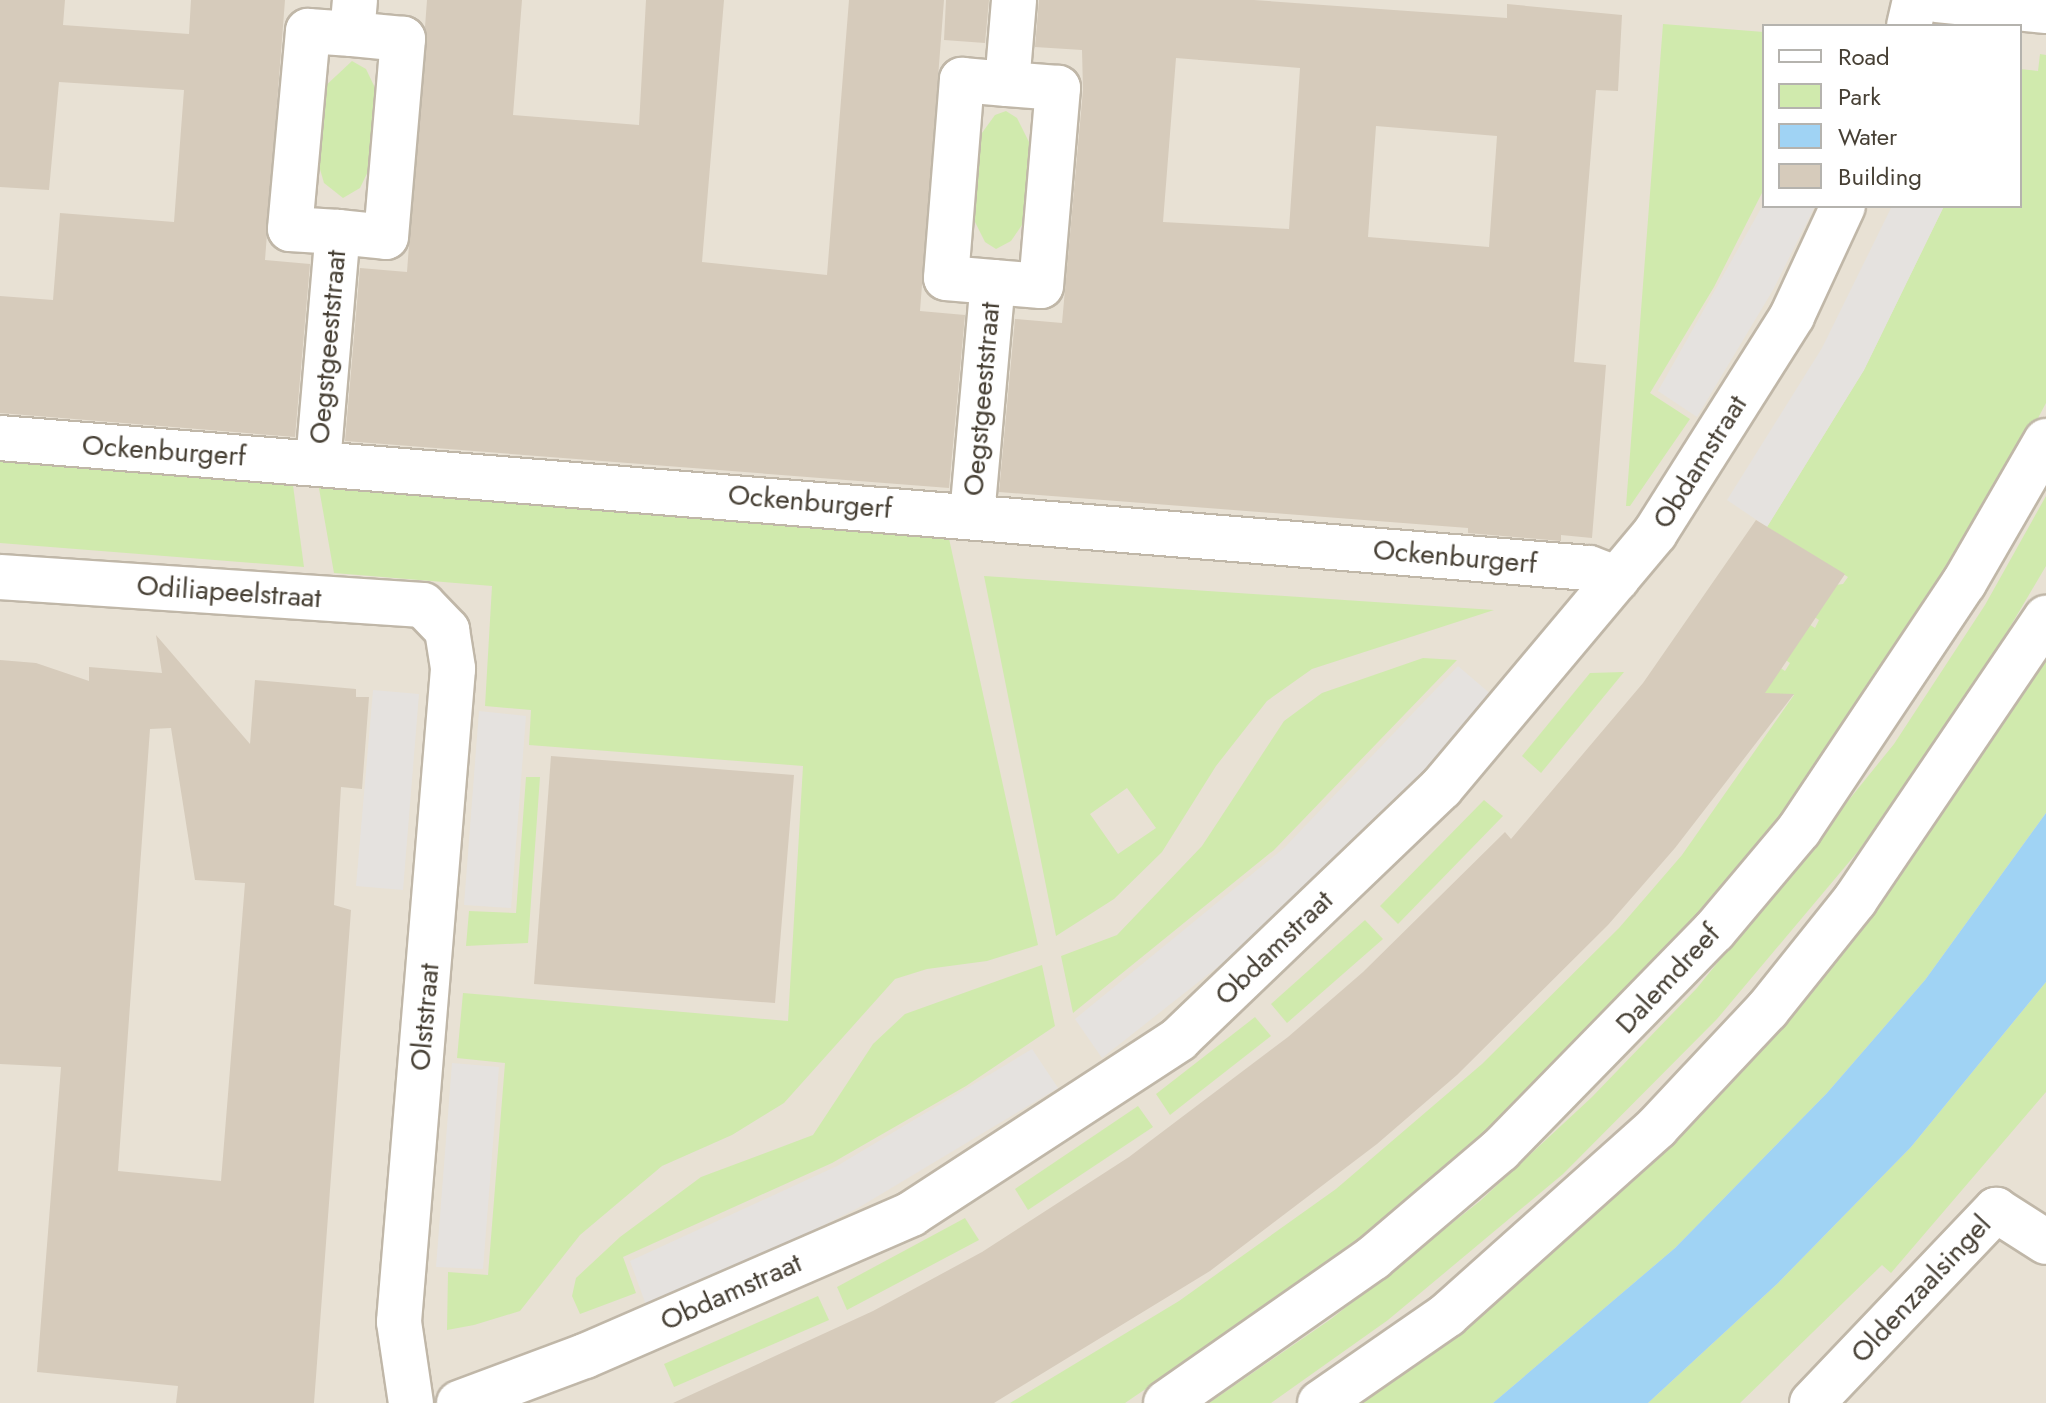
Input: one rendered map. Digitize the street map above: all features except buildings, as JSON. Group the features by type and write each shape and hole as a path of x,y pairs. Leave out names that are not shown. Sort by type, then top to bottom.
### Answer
{"street":[{"path":"1007,84 1014,0"},
{"path":"1909,24 1915,0"},
{"path":"1937,0 2046,11"},
{"name":"Oegstgeeststraat","path":"354,17 403,39 386,237 338,232 290,229 308,31 354,17"},
{"name":"Oegstgeeststraat","path":"962,80 1058,88 1041,286 993,282 946,278 962,80"},
{"name":"Obdamstraat","path":"459,1403 585,1356 911,1214 1179,1039 1441,788 1655,533 1792,316 1842,208"},
{"name":"Oegstgeeststraat","path":"318,463 338,232"},
{"name":"Oegstgeeststraat","path":"972,516 993,282"},
{"name":"Ockenburgerf","path":"0,438 1589,568 1617,579"},
{"name":"Dalemdreef","path":"1166,1403 1373,1258 1500,1150 1714,931 1799,830 1964,583 2046,441"},
{"name":"Odiliapeelstraat","path":"0,577 423,605 447,630"},
{"path":"1320,1403 1447,1315 1657,1127 1767,1010 1855,900 2046,618"},
{"name":"Olststraat","path":"411,1403 399,1322 453,669 447,630"},
{"name":"Oldenzaalsingel","path":"1812,1403 1996,1210 2046,1242"}],"shaded area":[{"path":"0,0 2046,0 2046,1403 0,1403"},
{"path":"1762,207 1814,208 1773,290 1697,417 1658,391"},
{"path":"1891,208 1943,208 1864,370 1767,527 1727,500 1822,348"},
{"path":"1458,666 1493,696 1435,764 1248,943 1102,1058 1075,1019 1284,848"},
{"path":"373,690 419,694 403,890 356,886"},
{"path":"479,711 526,716 511,908 464,905"},
{"path":"1032,1049 1058,1088 858,1208 744,1265 646,1305 630,1261 837,1166"},
{"path":"452,1063 499,1067 483,1269 436,1267"}],"green space":[{"path":"1663,24 1762,32 1762,193 1714,287 1650,393 1690,419 1630,506 1626,506"},
{"path":"2040,54 2046,55 2046,403 1997,496 1841,743 1705,914 1451,1168 1341,1256 1125,1403 1010,1403 1179,1301 1336,1189 1482,1064 1619,928 1682,855 1794,695 1765,693 1744,643 1785,671 1790,663 1749,635 1772,601 1815,628 1819,620 1778,593 1843,584 1848,577 1767,527 1864,370 1943,208 2022,208 2022,69 2038,71"},
{"path":"352,61 366,69 377,92 375,157 360,188 343,198 324,183 313,145 321,90"},
{"path":"1006,111 1017,118 1032,148 1026,219 1011,241 996,249 985,242 970,212 979,137 995,115"},
{"path":"0,454 292,478 304,567 0,543"},
{"path":"317,477 948,534 1038,945 987,961 927,969 895,979 784,1103 732,1135 662,1166 580,1235 520,1311 447,1330 448,1272 488,1275 505,1063 457,1058 463,993 788,1021 803,766 529,745 531,710 485,706 492,586 334,573"},
{"path":"2046,496 2046,566 1987,666 1860,849 1717,1019 1563,1174 1388,1320 1271,1403 1209,1403 1331,1319 1480,1201 1592,1097 1697,988 1894,744 1985,605"},
{"path":"984,576 1494,610 1312,669 1267,701 1216,766 1162,852 1114,899 1056,936","holes":["1127,788 1156,828 1118,854 1090,814"]},
{"path":"2046,655 2046,813 1925,980 1827,1093 1675,1248 1493,1403 1348,1403 1898,872"},
{"path":"1423,658 1457,660 1274,850 1073,1013 1061,956 1117,935 1202,846 1284,721 1322,693"},
{"path":"1624,672 1541,773 1522,756 1590,673"},
{"path":"526,777 540,777 528,943 466,946 469,911 516,913"},
{"path":"1484,800 1503,816 1398,924 1380,906"},
{"path":"1365,920 1383,939 1287,1023 1271,1004"},
{"path":"1042,965 1055,1026 966,1086 832,1163 623,1257 636,1293 580,1314 572,1296 576,1278 620,1237 701,1177 813,1135 873,1044 905,1014"},
{"path":"2046,982 2046,1092 1891,1273 1882,1265 1740,1403 1648,1403 1777,1284 1911,1147"},
{"path":"1255,1017 1271,1036 1170,1115 1156,1094"},
{"path":"1138,1106 1153,1127 1028,1210 1015,1189"},
{"path":"965,1218 979,1240 847,1310 837,1287"},
{"path":"818,1296 829,1320 674,1387 664,1364"}],"water":[{"path":"2046,813 2046,982 1911,1147 1777,1284 1648,1403 1493,1403 1675,1248 1827,1093 1925,980"}]}
